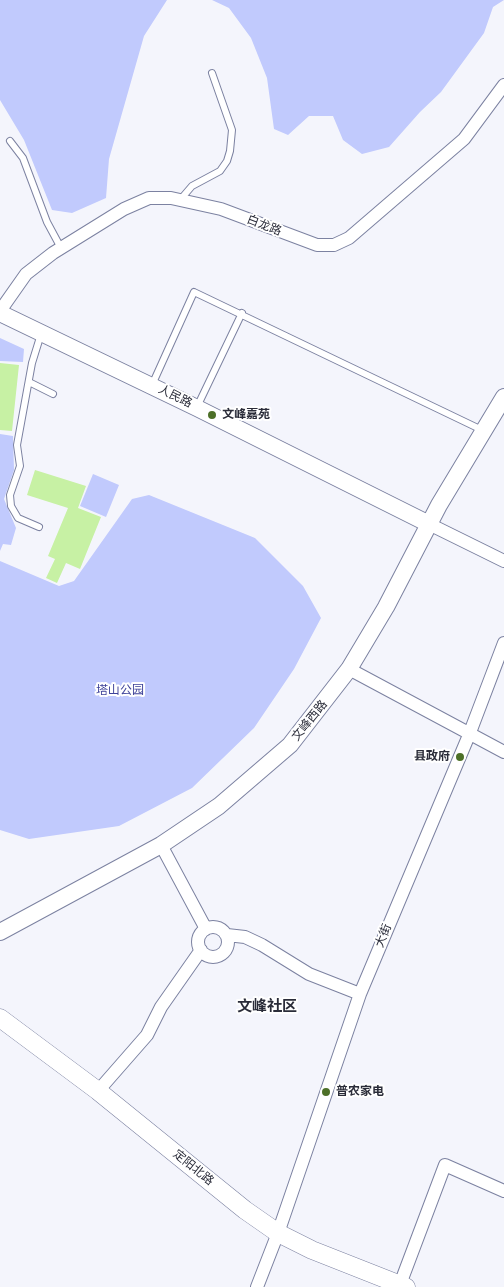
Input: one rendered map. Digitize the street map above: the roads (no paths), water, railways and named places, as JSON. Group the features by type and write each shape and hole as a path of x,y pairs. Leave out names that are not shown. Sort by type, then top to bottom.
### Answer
{"main road":[{"name":"定阳北路","path":"0,1018 98,1091 245,1210 278,1233 312,1250 402,1286"}],"street":[{"name":"白龙路","path":"0,312 26,274 61,248 124,209 149,198 180,200 221,209 318,245 334,245 349,238 464,139 504,85"},
{"name":"人民路","path":"0,312 429,524"},
{"name":"文峰西路","path":"0,932 161,844 219,806 290,745 349,669 386,607 429,524 482,430 504,397"},
{"path":"429,524 504,561"},
{"name":"大街","path":"257,1287 278,1233 360,994 469,735 504,643"},
{"path":"349,669 469,735 504,752"},
{"path":"161,844 206,929"},
{"path":"226,935 228,944 219,956 209,956 201,950 198,941 206,929 215,927 226,935 245,937 262,945 308,974 360,994"},
{"path":"98,1091 147,1035 161,1006 201,950"},
{"path":"402,1286 445,1165 504,1191"}],"lane":[{"path":"180,200 192,186 220,171 227,161 230,151 232,130 212,73"},
{"path":"10,141 23,158 47,222 61,248"},
{"path":"151,385 194,292 482,430"},
{"path":"197,408 242,314"},
{"path":"39,527 18,518 11,506 10,494 17,480 20,466 17,445 32,363 41,333"},
{"path":"29,382 53,394"}],"place":[{"name":"文峰嘉苑","path":"212,415"},
{"name":"县政府","path":"460,757"},
{"name":"普农家电","path":"326,1092"}],"district":[{"name":"文峰社区","path":"267,1007"}],"park label":[{"name":"塔山公园","path":"120,691"}]}
